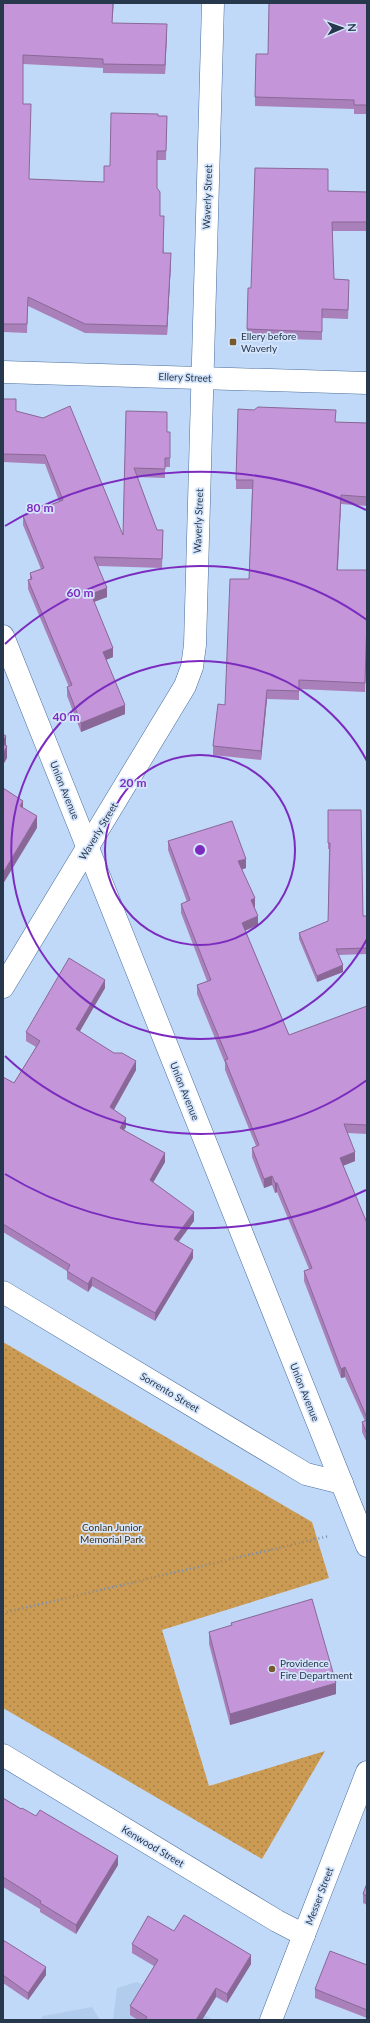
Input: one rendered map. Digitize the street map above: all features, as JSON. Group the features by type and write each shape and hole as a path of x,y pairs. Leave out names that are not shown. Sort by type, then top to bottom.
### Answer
{"street":[{"name":"Waverly Street","path":"3,987 185,686 192,667 195,645 213,3"},
{"name":"Ellery Street","path":"3,372 367,382"},
{"name":"Union Avenue","path":"3,636 367,1546"},
{"name":"Sorrento Street","path":"3,1292 306,1474 342,1483"},
{"name":"Kenwood Street","path":"3,1755 277,1921 304,1935"},
{"name":"Messer Street","path":"271,2020 367,1772"}],"path":[{"path":"3,1613 330,1536"}],"shaded area":[{"path":"137,1982 214,2020 113,2020 117,1988"},
{"path":"92,2007 100,2020 40,2020 43,2016"}],"green space":[{"name":"Conlan Junior Memorial Park","path":"3,1342 312,1522 329,1578 162,1630 209,1786 325,1751 262,1859 3,1708"}],"building":[{"path":"3,3 113,3 112,23 167,24 165,65 103,64 103,59 23,55 23,104 31,104 29,179 104,182 104,166 110,166 111,113 158,114 158,116 167,116 166,151 157,151 157,188 160,192 160,216 164,216 163,253 171,253 167,326 85,324 28,297 27,324 3,324"},
{"path":"269,3 367,3 367,105 354,105 354,100 255,97 256,54 268,54"},
{"path":"255,168 328,169 328,191 367,192 367,222 332,222 334,279 349,280 348,310 322,309 322,332 247,329 248,288 251,288"},
{"path":"3,399 16,399 16,411 43,418 70,406 123,535 126,411 167,412 167,432 170,432 170,458 165,458 165,469 134,468 157,530 163,530 162,559 94,557 107,588 91,594 113,648 103,652 125,705 81,723 67,687 72,685 28,580 32,579 30,573 44,568 23,516 63,500 45,455 3,454"},
{"path":"258,407 336,410 335,422 367,423 367,497 341,495 337,570 367,570 365,683 299,680 299,691 267,690 261,751 213,746 218,704 225,705 230,579 249,579 253,480 236,480 238,409 254,410"},
{"path":"3,734 6,736 3,741"},
{"path":"3,744 7,746 3,754"},
{"path":"3,788 23,801 20,806 37,816 3,873"},
{"path":"328,810 361,810 363,916 367,916 367,948 336,949 343,965 317,976 299,933 328,921 330,843 328,843"},
{"path":"232,821 246,859 238,861 255,898 251,900 258,916 242,923 289,1035 367,1006 367,1125 344,1124 355,1152 340,1158 367,1223 367,1418 345,1367 341,1369 304,1271 312,1268 277,1183 275,1183 272,1176 264,1179 252,1148 259,1145 225,1060 228,1059 197,985 211,980 181,904 190,900 168,841"},
{"path":"69,958 105,980 76,1029 114,1053 122,1053 136,1061 110,1107 126,1118 120,1128 165,1153 150,1180 194,1212 174,1239 193,1250 155,1313 92,1277 88,1284 67,1271 70,1265 3,1224 3,1077 14,1083 40,1041 26,1032"},
{"path":"367,1420 367,1434 362,1422"},
{"name":"Providence Fire Department","path":"312,1599 336,1683 230,1714 209,1632 232,1625 231,1623"},
{"path":"3,1798 36,1816 40,1810 118,1856 76,1925 40,1903 41,1901 3,1877"},
{"path":"367,1883 367,1896 363,1894"},
{"path":"184,1915 251,1955 227,1994 216,1988 196,2020 145,2020 147,2017 130,2006 158,1960 132,1944 148,1916 174,1931"},
{"path":"3,1940 46,1967 28,1993 3,1975"},
{"path":"330,1951 367,1965 367,2010 315,1989"}],"place":[{"name":"Ellery before Waverly","path":"233,342"},
{"name":"Providence Fire Department","path":"272,1669"}]}
